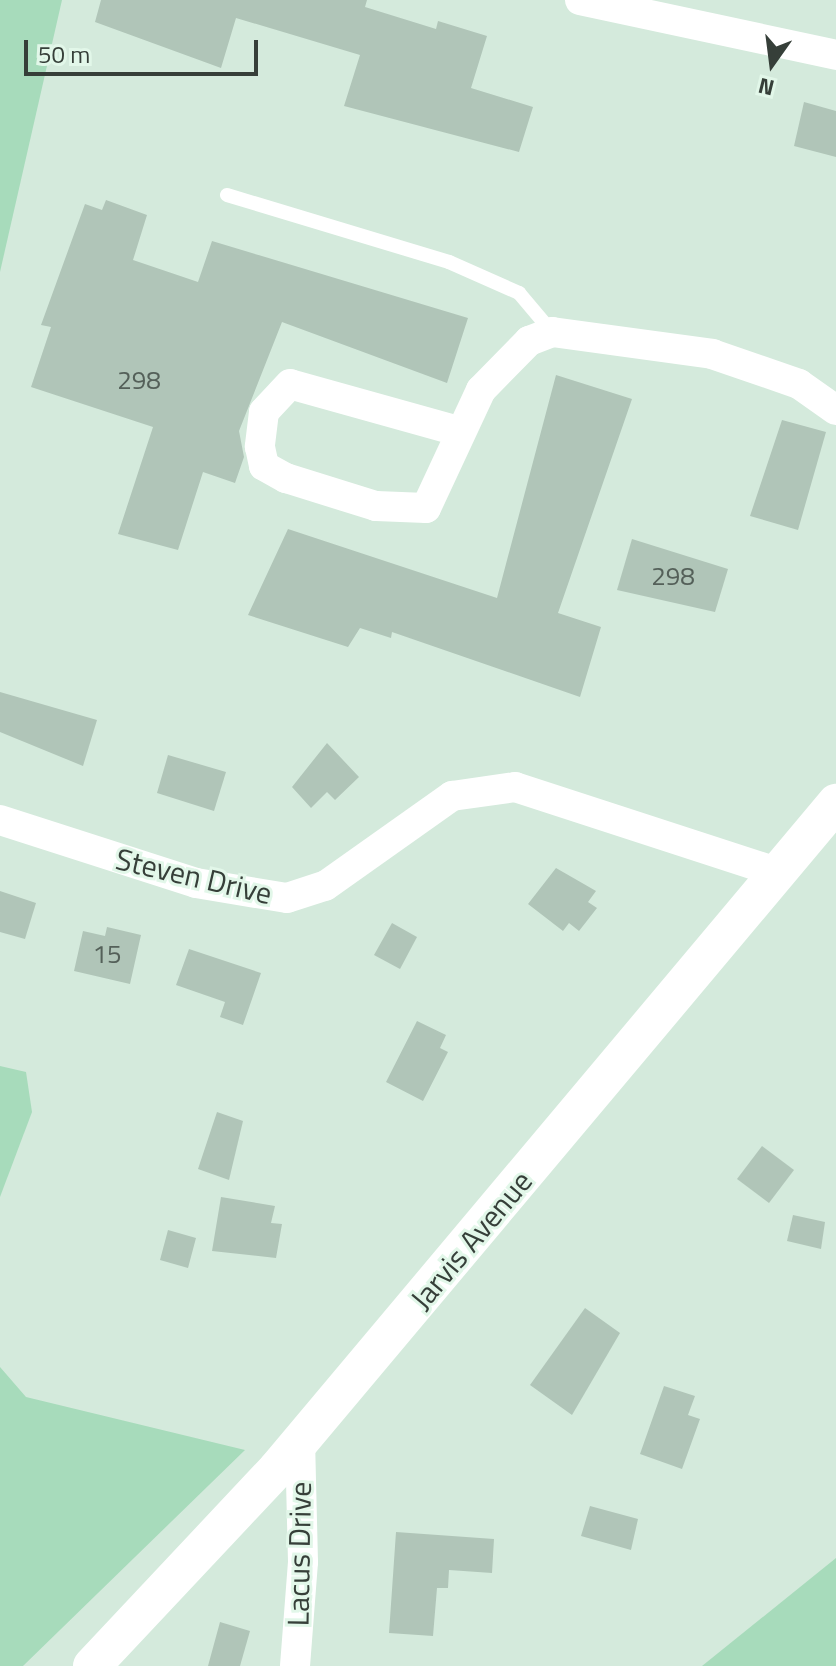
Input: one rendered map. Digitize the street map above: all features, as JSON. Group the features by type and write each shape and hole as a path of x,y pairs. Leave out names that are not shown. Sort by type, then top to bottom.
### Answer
{"street":[{"path":"580,0 836,55"},
{"path":"458,431 290,384 264,412 260,447 264,466 286,478 415,511 436,492 458,431 508,360 552,332 712,354 799,384 836,410"},
{"name":"Steven Drive","path":"0,820 196,883 287,898 314,893 452,796 515,787 779,873"},
{"name":"Jarvis Avenue","path":"92,1666 300,1442 836,803"},
{"name":"Lacus Drive","path":"295,1666 303,1562 300,1442"}],"lane":[{"path":"227,195 449,262 519,293 552,332"}],"green space":[{"path":"0,0 62,0 0,272"},
{"path":"0,1066 26,1072 32,1112 0,1197"},
{"path":"0,1367 26,1397 245,1450 23,1666 0,1666"},
{"path":"836,1558 836,1666 702,1666"}],"building":[{"path":"101,0 367,0 365,7 436,29 438,21 487,36 471,88 533,107 519,152 344,106 360,55 236,18 221,68 95,22"},
{"path":"804,102 836,111 836,157 794,146"},
{"path":"106,200 147,215 133,260 198,282 212,241 468,318 447,383 282,322 239,431 244,457 235,483 203,472 178,550 118,534 153,427 31,387 51,327 41,325 85,204 102,210"},
{"path":"556,375 632,399 558,613 601,627 580,697 392,632 391,638 360,628 348,647 248,615 288,529 497,598"},
{"path":"782,420 826,432 798,530 750,516"},
{"path":"632,539 728,569 715,612 617,590"},
{"path":"0,692 97,720 83,766 0,732"},
{"path":"327,743 359,777 335,800 327,792 311,808 292,787"},
{"path":"168,755 226,772 214,811 157,793"},
{"path":"556,868 596,891 588,902 597,908 579,931 569,923 563,931 528,904"},
{"path":"0,891 36,903 25,939 0,932"},
{"path":"392,923 417,937 400,969 374,955"},
{"path":"107,927 141,935 130,984 74,971 83,931 105,936"},
{"path":"189,949 261,973 243,1025 220,1017 225,1002 176,985"},
{"path":"417,1021 446,1035 440,1048 448,1052 423,1101 386,1082"},
{"path":"217,1112 243,1121 229,1180 198,1169"},
{"path":"762,1146 794,1170 769,1203 737,1179"},
{"path":"221,1197 275,1206 271,1223 282,1224 276,1258 212,1251"},
{"path":"793,1215 825,1222 821,1249 787,1241"},
{"path":"168,1230 196,1238 188,1268 160,1260"},
{"path":"585,1308 620,1333 572,1415 530,1385"},
{"path":"664,1386 695,1396 688,1415 700,1419 682,1469 640,1454"},
{"path":"590,1506 638,1519 631,1550 581,1536"},
{"path":"396,1532 494,1539 492,1573 449,1570 448,1588 437,1588 433,1636 389,1633"},
{"path":"220,1622 250,1631 240,1666 208,1666"}]}
